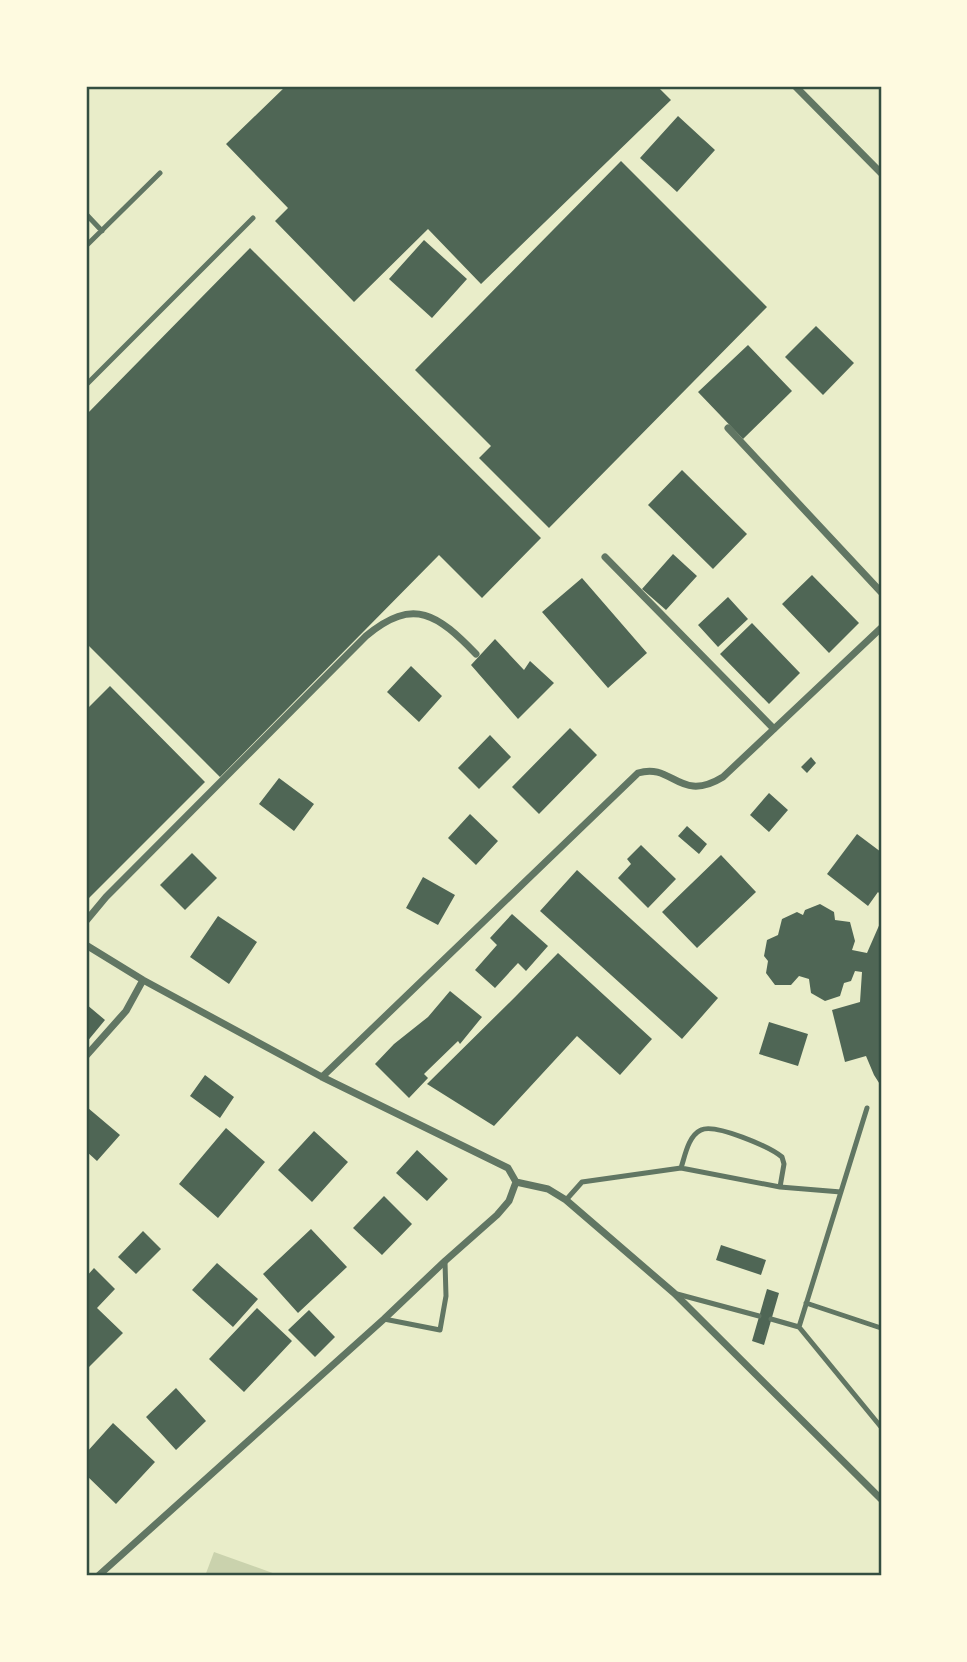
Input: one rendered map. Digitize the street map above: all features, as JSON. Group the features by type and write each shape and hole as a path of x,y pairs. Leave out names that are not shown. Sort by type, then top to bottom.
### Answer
{"street":[{"path":"795,86 881,173"},
{"path":"728,428 881,592"},
{"path":"605,557 774,729"},
{"path":"86,921 366,636 382,623 413,613 428,616 444,624 476,654"},
{"path":"322,1077 638,773 647,770 660,772 681,785 696,787 713,783 881,628"},
{"path":"86,945 143,980 322,1077 508,1168 516,1182 548,1189 566,1199 674,1293 881,1499"},
{"path":"86,1056 126,1011 143,980"},
{"path":"98,1576 497,1215 509,1201 516,1182"}],"lane":[{"path":"86,246 160,173"},
{"path":"86,214 102,231"},
{"path":"86,384 253,218"},
{"path":"799,1327 867,1108"},
{"path":"681,1168 691,1139 701,1129 715,1128 773,1149 782,1157 784,1164 780,1187"},
{"path":"566,1199 582,1182 681,1168 780,1187 841,1192"},
{"path":"384,1319 440,1331 446,1296 445,1261"},
{"path":"674,1293 759,1316"},
{"path":"806,1303 881,1328"},
{"path":"771,1319 799,1327 881,1427"}],"green space":[{"path":"214,1552 281,1576 205,1576"}],"building":[{"path":"286,86 657,86 671,100 481,284 428,229 354,302 275,221 288,208 226,144"},
{"path":"678,116 715,150 677,192 640,158"},
{"path":"621,161 767,307 549,528 479,458 491,446 415,370"},
{"path":"424,240 467,279 432,318 389,279"},
{"path":"250,248 541,538 482,598 439,555 220,777 86,643 86,415"},
{"path":"816,326 854,363 823,395 785,357"},
{"path":"748,345 792,391 743,439 698,392"},
{"path":"682,470 747,534 713,569 648,505"},
{"path":"673,554 697,576 666,610 642,589"},
{"path":"812,575 859,623 829,653 782,604"},
{"path":"582,578 647,653 608,688 542,612"},
{"path":"728,597 748,619 718,647 698,625"},
{"path":"752,623 800,673 769,704 720,654"},
{"path":"495,639 524,670 530,661 554,683 518,719 471,665"},
{"path":"411,666 442,696 419,722 387,692"},
{"path":"110,686 205,782 86,901 86,710"},
{"path":"570,728 597,755 539,814 512,787"},
{"path":"490,735 511,757 479,789 458,768"},
{"path":"811,757 816,763 807,773 801,767"},
{"path":"279,778 314,804 294,831 259,804"},
{"path":"769,793 788,810 769,832 750,815"},
{"path":"470,814 498,841 476,865 448,838"},
{"path":"687,826 707,844 699,854 678,836"},
{"path":"857,834 881,852 881,895 878,892 868,906 827,874"},
{"path":"641,845 676,879 648,908 618,878 631,864 627,859"},
{"path":"192,853 217,878 185,910 160,885"},
{"path":"721,855 756,892 697,948 662,912"},
{"path":"577,870 718,998 682,1039 540,911"},
{"path":"423,877 455,895 438,925 406,908"},
{"path":"820,904 834,912 835,920 850,922 855,941 852,950 867,953 881,921 881,1086 866,1056 845,1062 832,1010 860,1002 862,972 855,971 851,981 844,983 840,996 825,1001 811,993 809,979 799,976 791,985 775,985 766,973 768,961 764,956 767,940 778,935 782,919 797,912 803,915 805,910"},
{"path":"512,914 548,946 526,971 518,963 495,988 475,970 497,945 490,938"},
{"path":"218,916 257,942 229,984 190,957"},
{"path":"558,953 652,1039 620,1075 577,1036 494,1126 427,1084 517,995"},
{"path":"450,991 482,1017 460,1044 458,1041 424,1074 428,1078 409,1098 375,1064 394,1044 428,1017"},
{"path":"86,1004 105,1020 86,1043"},
{"path":"769,1022 808,1034 798,1066 759,1054"},
{"path":"205,1075 234,1097 220,1118 190,1096"},
{"path":"88,1108 120,1135 97,1161 86,1151"},
{"path":"226,1128 265,1162 218,1218 179,1184"},
{"path":"314,1131 348,1162 312,1202 278,1170"},
{"path":"417,1150 448,1179 427,1201 396,1173"},
{"path":"384,1196 412,1224 382,1255 353,1228"},
{"path":"311,1229 347,1267 298,1313 263,1274"},
{"path":"143,1231 161,1249 136,1274 118,1257"},
{"path":"721,1245 766,1260 761,1275 716,1260"},
{"path":"217,1263 258,1299 233,1327 192,1290"},
{"path":"94,1268 115,1289 97,1308 123,1333 89,1367 86,1364 86,1277"},
{"path":"767,1289 779,1293 764,1345 752,1341"},
{"path":"257,1308 292,1341 244,1392 209,1359"},
{"path":"309,1310 335,1337 315,1357 288,1330"},
{"path":"176,1388 206,1421 176,1450 146,1417"},
{"path":"113,1423 155,1462 116,1504 86,1475 86,1453"}]}
